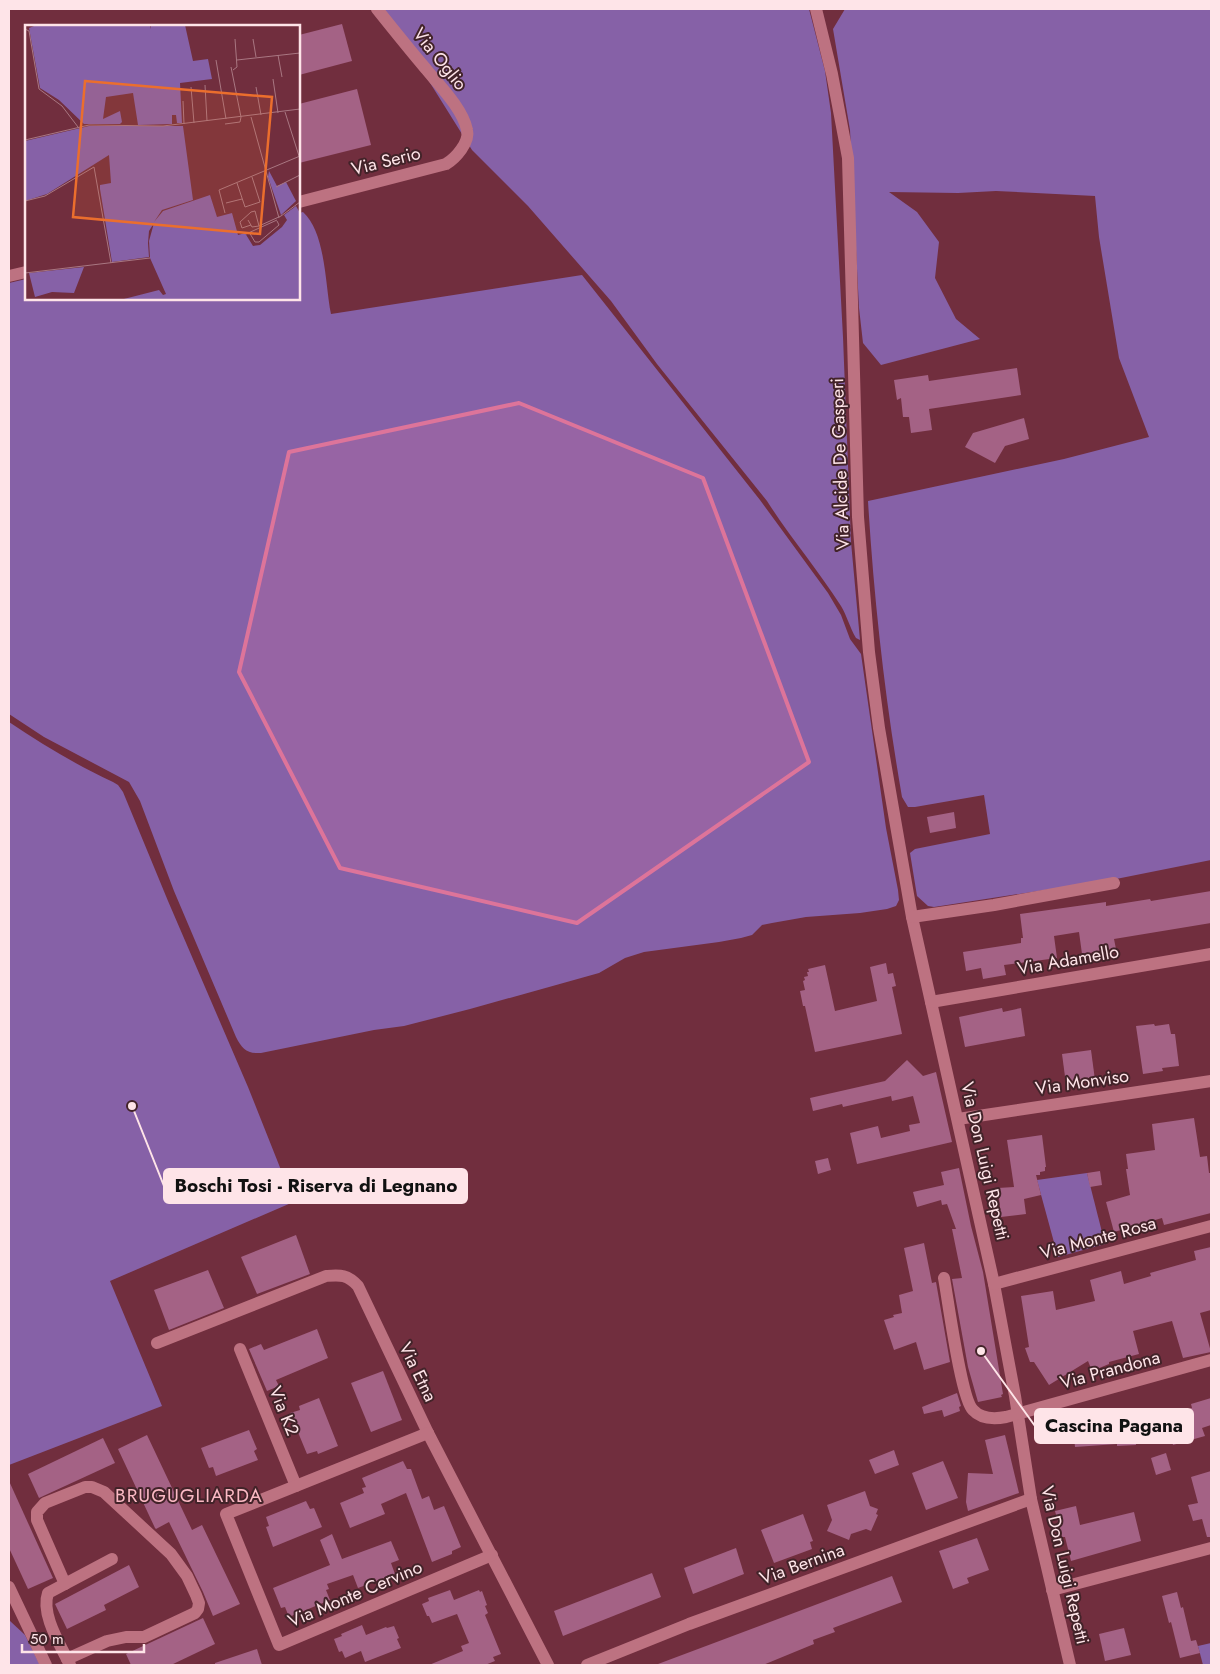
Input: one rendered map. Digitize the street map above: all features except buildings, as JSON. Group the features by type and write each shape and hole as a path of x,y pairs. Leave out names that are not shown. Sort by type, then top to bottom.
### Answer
{"street":[{"name":"Via Oglio","path":"377,9 447,95 463,119 468,136"},
{"name":"Via Alcide De Gasperi","path":"816,9 832,74 848,158 858,517 869,652 879,728 912,917"},
{"name":"Via Serio","path":"300,202 446,164 461,149 468,136"},
{"path":"9,276 25,272"},
{"path":"912,917 1114,883"},
{"name":"Via Don Luigi Repetti","path":"912,917 994,1284 1018,1413 1031,1498 1070,1665"},
{"name":"Via Adamello","path":"931,1002 1211,954"},
{"name":"Via Monviso","path":"958,1118 1211,1081"},
{"name":"Via Monte Rosa","path":"994,1284 1211,1226"},
{"name":"Via Etna","path":"156,1343 326,1276 340,1275 352,1279 358,1286 428,1432 548,1665"},
{"path":"944,1278 962,1382 972,1410 997,1419 1018,1413"},
{"name":"Via K2","path":"240,1349 296,1486"},
{"name":"Via Prandona","path":"1018,1413 1211,1360"},
{"path":"296,1486 428,1432"},
{"path":"65,1584 36,1520 37,1512 45,1503 85,1486 92,1486 104,1492 171,1554 187,1576 199,1603 196,1613 144,1637 126,1637 108,1641 69,1662 46,1612 45,1600 48,1593 65,1584 112,1559"},
{"name":"Via Monte Cervino","path":"296,1486 226,1514 279,1645 492,1555"},
{"name":"Via Bernina","path":"587,1665 689,1624 1031,1498"},
{"path":"1052,1590 1211,1548"},
{"path":"9,1587 46,1665"}],"highlighted area":[{"path":"519,403 703,478 809,762 577,923 340,868 239,672 289,452"}],"shaded area":[{"path":"374,9 809,9 825,71 831,113 843,337 851,542 860,640 856,638 843,610 832,593 767,501 657,364 611,301 528,206 472,150 417,62"},
{"path":"845,9 1211,9 1211,860 1116,879 934,907 928,906 917,896 910,853 915,849 990,834 984,795 915,807 908,807 902,797 881,650 873,576 868,501 1064,459 1149,437 1119,358 1099,237 1095,196 996,191 958,193 889,192 917,212 939,242 935,278 956,319 980,339 881,365 863,343 859,308 850,130 833,29"},
{"path":"303,212 311,221 320,246 331,314 582,275 760,500 828,593 841,615 850,639 861,654 886,828 898,890 899,900 896,906 860,913 806,917 772,923 762,925 752,935 741,938 644,952 625,958 599,973 404,1026 374,1030 261,1053 249,1052 240,1045 174,891 140,801 129,782 44,737 9,714 9,283 25,279 25,300 300,300 300,213"},
{"path":"9,722 59,754 118,785 123,792 248,1087 281,1170 285,1185 289,1192 305,1197 110,1281 162,1406 9,1465"},
{"path":"1087,1173 1105,1244 1058,1257 1037,1180"},
{"path":"9,1620 25,1635 40,1665 9,1665"},
{"path":"1211,1643 1211,1665 1203,1665 1198,1646"}],"place":[{"name":"Boschi Tosi - Riserva di Legnano","path":"132,1106"},
{"name":"Cascina Pagana","path":"981,1351"}],"district":[{"name":"BRUGUGLIARDA","path":"189,1495"}]}
